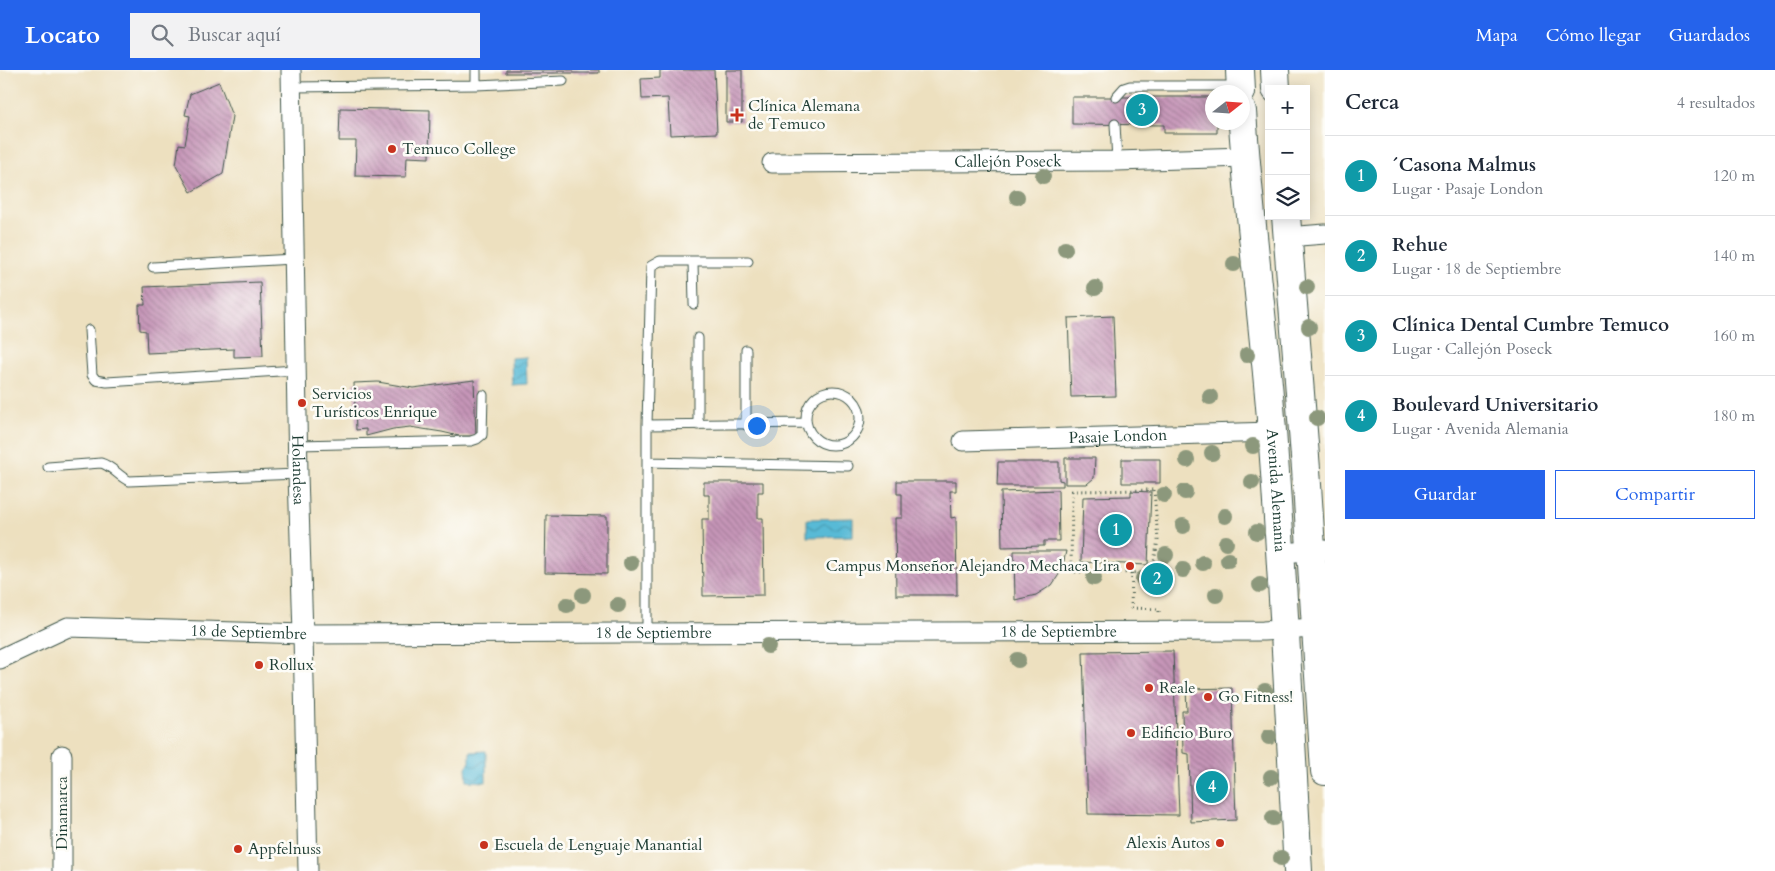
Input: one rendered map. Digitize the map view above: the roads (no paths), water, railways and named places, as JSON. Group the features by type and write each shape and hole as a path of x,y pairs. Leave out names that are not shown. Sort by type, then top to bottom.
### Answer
{"main road":[{"path":"1275,70 1276,85"},
{"name":"Avenida Alemania","path":"1243,130 1272,432 1298,871"},
{"path":"1245,157 1254,194 1269,218 1287,226 1272,246 1257,261"},
{"name":"Avenida Alemania","path":"1287,226 1318,551 1315,628 1325,771"}],"street":[{"name":"Holandesa","path":"292,78 298,474 308,871"},
{"name":"Callejón Poseck","path":"772,164 1116,161 1245,157"},
{"path":"1287,226 1325,234"},
{"name":"Pasaje London","path":"963,441 1272,432"},
{"path":"1280,553 1318,551"},
{"name":"18 de Septiembre","path":"0,659 68,627 303,634 1245,631 1315,628"},
{"name":"Dinamarca","path":"62,755 62,871"}],"lane":[{"path":"476,70 476,84"},
{"path":"292,78 476,84 564,81"},
{"path":"1116,97 1124,88 1130,86 1205,89"},
{"path":"1115,124 1116,161"},
{"path":"153,267 294,259"},
{"path":"647,633 647,425 651,266 660,261 748,261"},
{"path":"693,261 694,304"},
{"path":"89,330 92,375 96,380 106,382 296,370"},
{"path":"698,338 698,425"},
{"path":"746,350 746,425"},
{"path":"829,390 838,391 853,399 858,406 860,423 856,432 842,444 833,446 815,440 806,424 805,414 808,405 820,393 829,390"},
{"path":"298,445 477,439 482,435 483,395"},
{"path":"647,425 806,424"},
{"path":"647,462 848,466"},
{"path":"48,467 101,463 109,465 121,478 130,481 298,474"}],"water":[{"path":"526,357 527,384 512,385 511,358"},
{"path":"853,518 853,536 807,537 807,519"},
{"path":"486,751 486,782 467,781 466,767 470,762 470,752"}],"place":[{"name":"Clínica Dental Cumbre Temuco","path":"1142,110"},
{"name":"Clínica Alemana de Temuco","path":"737,115"},
{"name":"Temuco College","path":"392,149"},
{"name":"Servicios Turísticos Enrique","path":"302,403"},
{"name":"´Casona Malmus","path":"1116,530"},
{"name":"Campus Monseñor Alejandro Mechaca Lira","path":"1130,566"},
{"name":"Rehue","path":"1157,579"},
{"name":"Rollux","path":"259,665"},
{"name":"Reale","path":"1149,688"},
{"name":"Go Fitness!","path":"1208,697"},
{"name":"Edificio Buro","path":"1131,733"},
{"name":"Boulevard Universitario","path":"1212,787"},
{"name":"Alexis Autos","path":"1220,843"},
{"name":"Escuela de Lenguaje Manantial","path":"484,845"},
{"name":"Appfelnuss","path":"238,849"}]}
